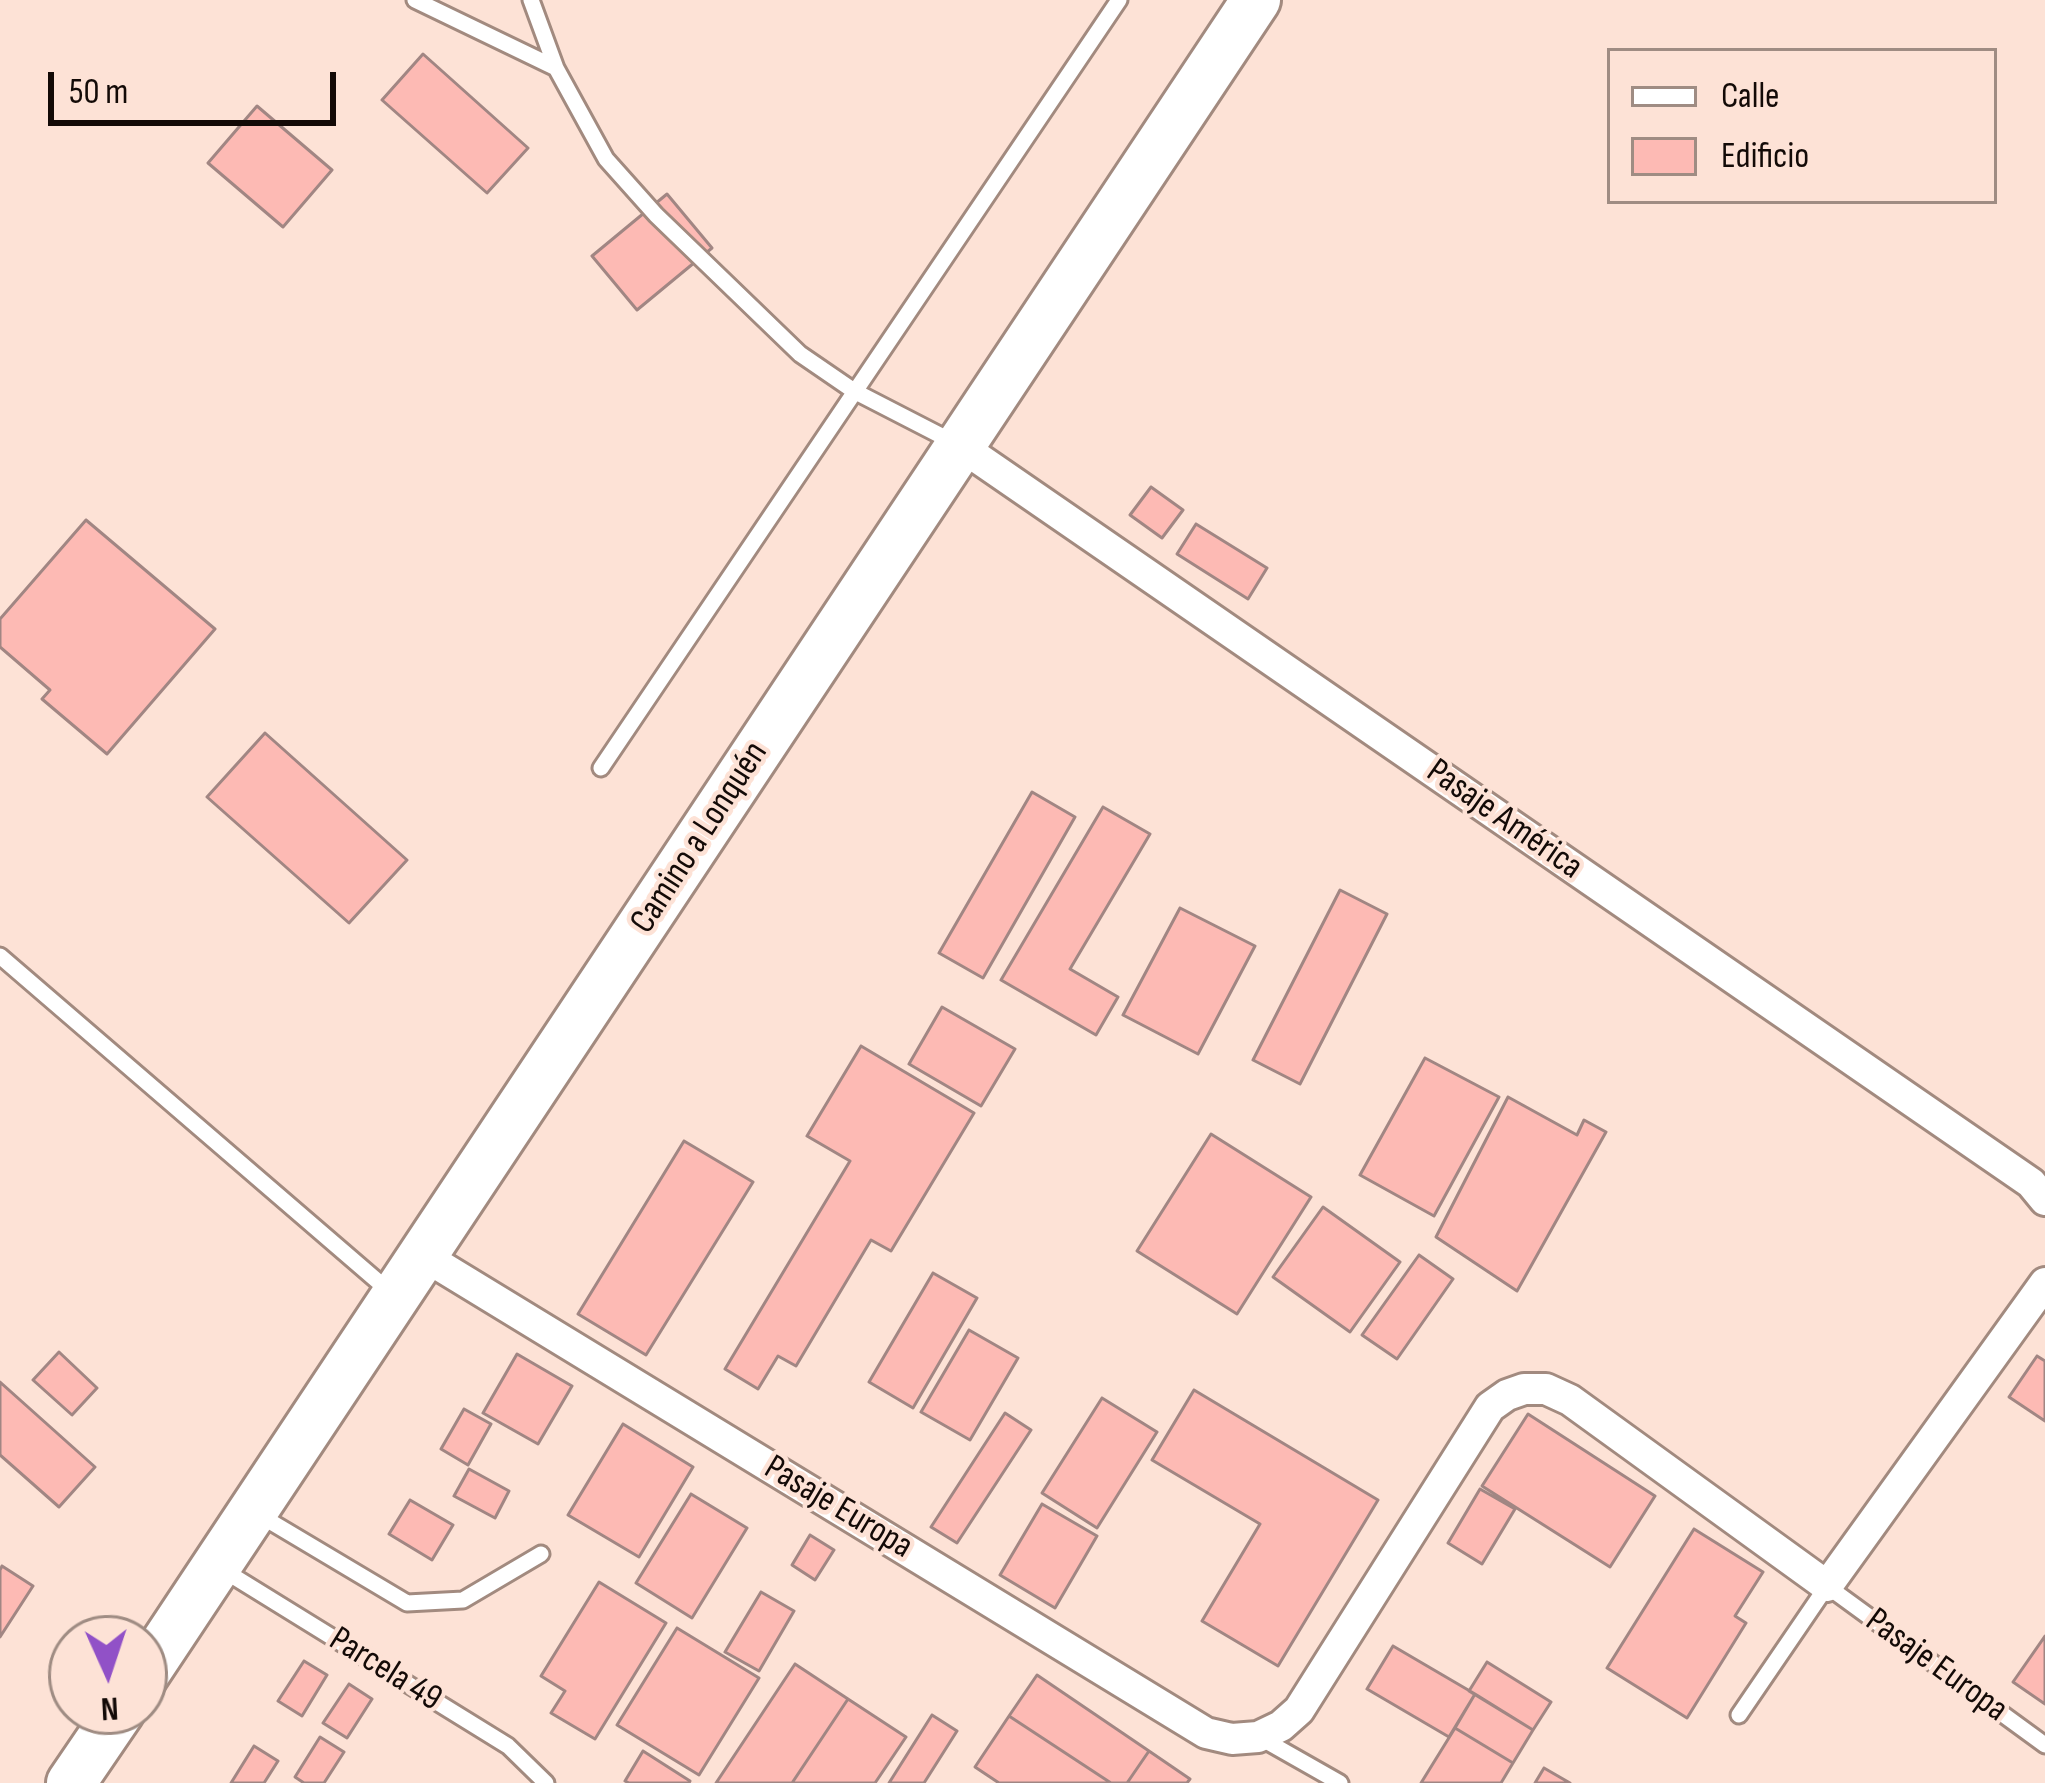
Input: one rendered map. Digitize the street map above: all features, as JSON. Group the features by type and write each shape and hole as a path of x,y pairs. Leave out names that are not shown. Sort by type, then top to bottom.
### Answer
{"main road":[{"name":"Camino a Lonquén","path":"168,1640 1256,0"},
{"path":"71,1783 104,1735"}],"street":[{"name":"Pasaje América","path":"959,445 2031,1183 2045,1200"},
{"name":"Pasaje Europa","path":"424,1256 1206,1733 1232,1739 1258,1737 1299,1710 1490,1406 1524,1389 1546,1389 1570,1400 1827,1586"},
{"path":"1827,1586 2045,1282"}],"lane":[{"path":"415,0 556,68"},
{"path":"532,0 556,68 606,159 656,215 800,354 854,391 959,445"},
{"path":"602,767 1119,0"},
{"path":"0,956 396,1298"},
{"path":"254,1512 407,1603 463,1600 542,1554"},
{"name":"Parcela 49","path":"218,1566 508,1746 546,1783"},
{"name":"Pasaje Europa","path":"1739,1715 1827,1586 2045,1745"},
{"name":"Pasaje Europa","path":"1258,1737 1340,1783"}],"building":[{"path":"423,54 528,148 487,193 382,100"},
{"path":"257,106 332,170 283,227 208,163"},
{"path":"667,194 712,248 637,310 592,256"},
{"path":"1151,487 1183,510 1162,538 1130,515"},
{"path":"86,520 215,629 107,754 42,699 50,690 0,647 0,619"},
{"path":"1196,524 1267,568 1248,599 1177,554"},
{"path":"265,733 407,860 349,923 207,797"},
{"path":"1032,792 1075,817 983,978 939,953"},
{"path":"1103,807 1150,834 1070,969 1118,997 1096,1035 1001,980"},
{"path":"1340,890 1387,914 1300,1084 1253,1060"},
{"path":"1180,908 1255,946 1198,1054 1123,1015"},
{"path":"942,1007 1015,1049 981,1106 909,1064"},
{"path":"861,1046 974,1113 891,1251 871,1240 796,1366 778,1356 758,1389 725,1369 850,1161 807,1136"},
{"path":"1425,1058 1499,1097 1434,1216 1360,1175"},
{"path":"1508,1097 1577,1135 1584,1120 1606,1132 1517,1291 1436,1237"},
{"path":"1211,1134 1311,1197 1237,1314 1137,1251"},
{"path":"684,1141 753,1182 646,1355 578,1314"},
{"path":"1323,1207 1400,1262 1350,1332 1273,1277"},
{"path":"1419,1255 1453,1279 1397,1359 1362,1335"},
{"path":"933,1273 977,1298 913,1408 869,1382"},
{"path":"969,1330 1018,1358 970,1440 921,1412"},
{"path":"59,1352 97,1388 72,1415 33,1380"},
{"path":"517,1354 572,1386 538,1444 483,1413"},
{"path":"2037,1356 2045,1361 2045,1421 2009,1397"},
{"path":"0,1382 95,1467 59,1507 0,1455"},
{"path":"1194,1390 1378,1500 1278,1666 1202,1621 1260,1524 1152,1460"},
{"path":"1102,1398 1157,1432 1097,1528 1042,1493"},
{"path":"464,1409 491,1424 468,1465 441,1449"},
{"path":"1005,1413 1031,1430 957,1543 931,1527"},
{"path":"1528,1414 1655,1496 1610,1567 1482,1486"},
{"path":"623,1424 693,1467 639,1557 568,1515"},
{"path":"469,1469 509,1491 495,1518 454,1496"},
{"path":"1480,1489 1515,1509 1482,1564 1448,1543"},
{"path":"691,1494 747,1528 692,1618 636,1583"},
{"path":"410,1500 453,1525 432,1560 389,1534"},
{"path":"1042,1504 1097,1536 1055,1608 1000,1575"},
{"path":"1694,1529 1763,1572 1735,1616 1746,1623 1687,1718 1607,1668"},
{"path":"810,1535 834,1550 815,1580 792,1565"},
{"path":"2,1566 33,1586 0,1637 0,1570"},
{"path":"599,1582 666,1623 595,1739 551,1713 565,1691 541,1676"},
{"path":"761,1592 794,1611 759,1671 725,1652"},
{"path":"677,1628 759,1678 699,1775 617,1725"},
{"path":"2045,1636 2045,1704 2013,1682"},
{"path":"1393,1646 1475,1694 1449,1737 1367,1689"},
{"path":"304,1661 327,1675 302,1716 278,1701"},
{"path":"1487,1662 1551,1702 1533,1730 1469,1691"},
{"path":"795,1664 848,1699 792,1783 716,1783"},
{"path":"1037,1675 1149,1751 1127,1783 1111,1783 1009,1716"},
{"path":"349,1684 372,1699 347,1738 323,1723"},
{"path":"1475,1694 1533,1730 1513,1763 1455,1728"},
{"path":"848,1699 906,1737 875,1783 792,1783"},
{"path":"932,1715 957,1731 924,1783 889,1783"},
{"path":"1009,1716 1111,1783 999,1783 975,1767"},
{"path":"1455,1728 1513,1763 1501,1783 1421,1783"},
{"path":"320,1737 344,1752 324,1783 304,1783 295,1777"},
{"path":"254,1746 278,1761 264,1783 231,1783"},
{"path":"643,1751 690,1781 689,1783 625,1781"},
{"path":"1149,1751 1190,1779 1187,1783 1127,1783"},
{"path":"1544,1768 1570,1783 1535,1783"}]}
